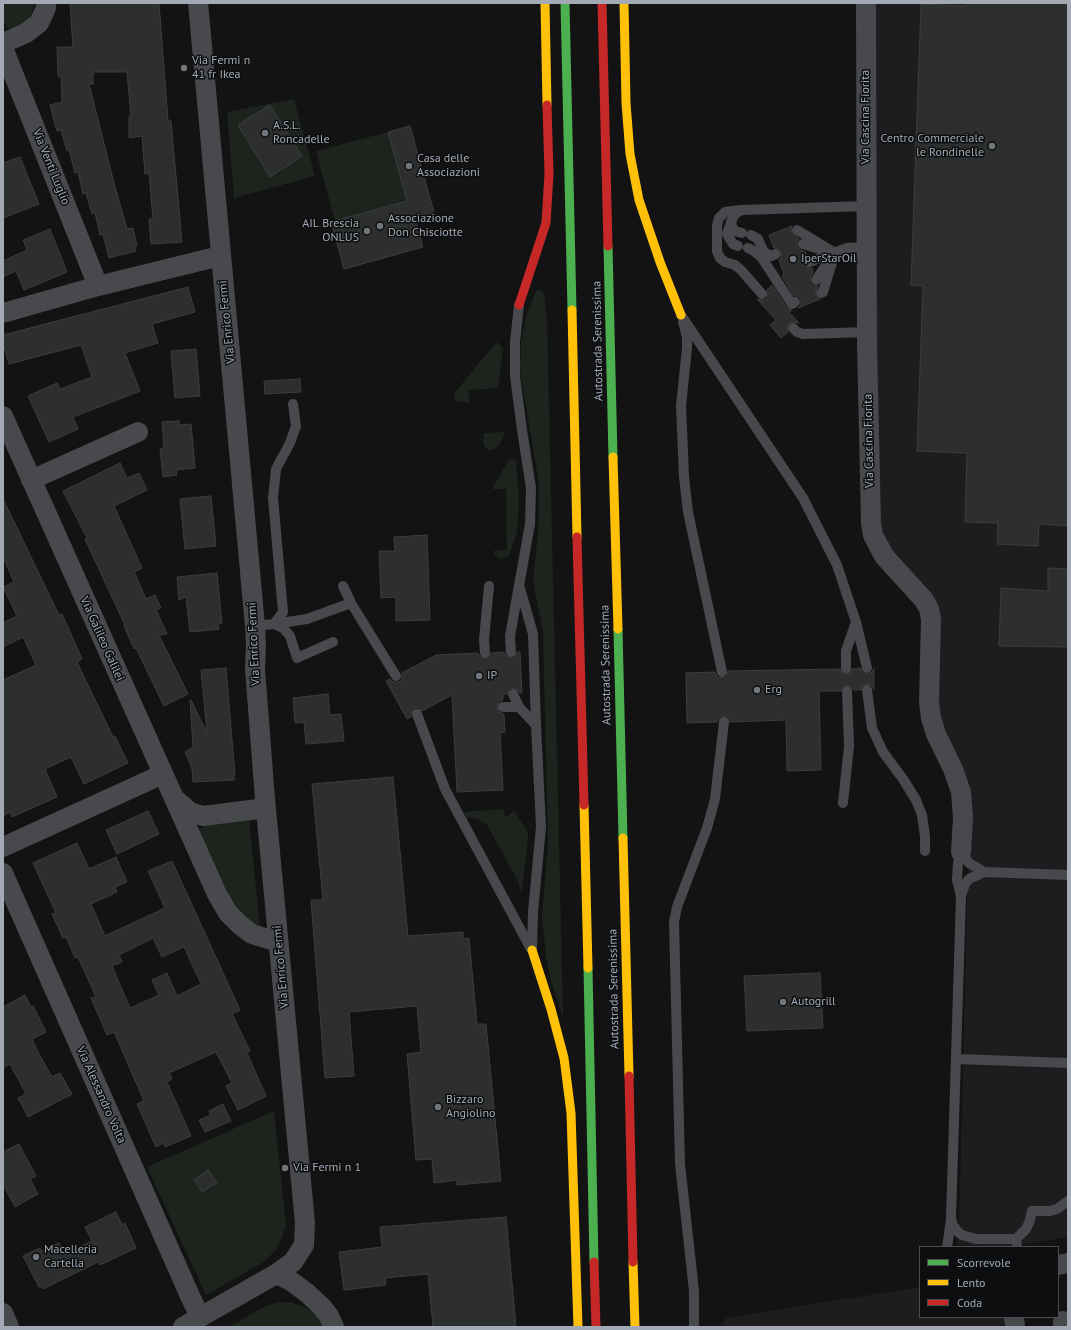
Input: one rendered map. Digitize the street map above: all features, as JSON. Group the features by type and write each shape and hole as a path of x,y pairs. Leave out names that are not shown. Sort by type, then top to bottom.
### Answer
{"highway":[{"path":"519,305 546,223 549,174 545,3"},
{"name":"Autostrada Serenissima","path":"565,3 596,1327"},
{"name":"Autostrada Serenissima","path":"602,3 635,1327"},
{"path":"624,3 626,103 630,154 639,200 660,262 681,315"},
{"path":"532,950 551,1009 564,1058 571,1113 578,1327"}],"street":[{"path":"3,43 26,33 39,23 46,8 46,3"},
{"name":"Via Enrico Fermi","path":"183,1327 276,1274 292,1262 304,1245 304,1223 266,808 255,669 256,646 198,3"},
{"name":"Via Cascina Fiorita","path":"866,3 866,247 871,523 873,535 884,556 927,604 929,609 931,619 929,694 930,713 936,734 953,769 960,792 963,818 961,852"},
{"name":"Via Venti Luglio","path":"3,48 98,286"},
{"path":"3,313 98,286 220,256"},
{"name":"Via Galileo Galilei","path":"3,416 217,894 228,913 240,925 252,934 278,942"},
{"path":"32,480 138,432"},
{"path":"3,847 163,774"},
{"name":"Via Galileo Galilei","path":"173,798 190,812 203,816"},
{"path":"193,842 194,827 197,820 203,816 266,808"},
{"name":"Via Alessandro Volta","path":"3,873 200,1317"},
{"path":"276,1274 291,1281 307,1292 329,1316 334,1327"},
{"path":"3,1313 9,1327"}],"lane":[{"path":"762,294 741,270 735,265 725,262 720,258 716,225 722,215 729,211 742,210 866,206"},
{"path":"742,210 736,212 731,221 727,234 733,244 754,251 762,258 774,276 787,290 792,304 795,302"},
{"path":"731,221 735,231 757,237 764,252 771,256 776,254"},
{"path":"797,230 835,253"},
{"path":"761,244 771,240"},
{"path":"802,244 835,253"},
{"path":"810,262 847,248 866,247"},
{"path":"816,280 835,253"},
{"path":"821,293 824,292 835,253"},
{"path":"774,276 784,272"},
{"path":"511,652 510,636 518,584 530,524 531,488 515,376 515,342 519,305"},
{"path":"681,315 803,498 837,565 856,622 867,668"},
{"path":"681,315 687,342 681,406 684,477 687,505 722,672"},
{"path":"793,328 802,334 867,332"},
{"path":"274,624 283,612 273,498 276,469 290,443 296,426 293,404"},
{"path":"518,584 533,634 541,827 533,912 532,950"},
{"path":"343,586 351,603 396,676"},
{"path":"486,653 484,639 489,586"},
{"path":"254,626 307,619 351,603"},
{"path":"846,669 846,651 856,622"},
{"path":"274,624 283,628 290,636 297,658 333,642"},
{"path":"843,803 850,746 847,690"},
{"path":"867,690 872,728 883,752 903,779 916,800 922,814 925,836 925,851"},
{"path":"512,694 519,707 536,725"},
{"path":"503,707 519,707"},
{"path":"417,714 446,789 532,950"},
{"path":"694,1327 694,1291 680,1164 674,922 677,907 704,834 715,799 724,722"},
{"path":"961,852 969,863 984,872"},
{"path":"947,1246 951,1218 957,1059 961,896 957,880 958,863 961,852"},
{"path":"961,896 965,884 969,879 984,872 1068,875"},
{"path":"957,1059 1068,1063"},
{"path":"951,1218 957,1231 976,1243 1016,1243 1026,1229 1032,1211 1050,1211 1057,1209 1068,1201"}],"shaded area":[{"path":"3,3 35,3 30,17 23,25 13,29 7,28 3,21"},
{"path":"876,3 1068,3 1068,1237 1012,1246 957,1245 959,1228 970,784 948,748 942,730 938,696 940,626 886,546 878,519"},
{"path":"294,99 315,176 234,198 227,112"},
{"path":"388,132 407,201 335,221 316,151"},
{"path":"539,290 544,293 547,319 563,1018 546,958 542,915 548,843 543,631 533,581 539,522 539,483 520,371 521,343 526,317 536,291"},
{"path":"497,342 503,348 498,388 468,390 470,403 454,401 454,394"},
{"path":"505,432 499,445 493,450 488,450 485,447 483,441 484,433"},
{"path":"515,459 516,463 519,498 517,532 509,556 500,559 493,551 507,550 506,489 492,489 508,461"},
{"path":"504,809 505,818 514,811 528,834 521,893 518,881 487,825 478,819 466,817 464,812"},
{"path":"249,819 260,927 237,914 199,832 200,829 208,824"},
{"path":"274,1111 286,1225 282,1237 276,1250 262,1263 206,1295 147,1167"},
{"path":"919,1287 919,1318 1004,1318 1004,1327 721,1327 726,1318"},
{"path":"279,1302 291,1302 305,1307 315,1313 327,1327 230,1327 265,1306"}],"building":[{"path":"70,3 159,3 168,121 171,121 182,242 151,244 149,219 153,219 149,173 145,174 142,136 129,138 129,116 131,116 127,72 93,72 93,84 89,84 114,183 127,229 133,228 137,246 134,246 136,251 109,258 103,234 100,235 95,213 92,214 86,193 83,194 78,172 75,173 69,150 67,151 61,130 57,131 50,105 62,102 61,77 58,76 57,47 73,47"},
{"name":"Centro Commerciale le Rondinelle","path":"965,3 1068,3 1068,526 1039,524 1038,546 997,544 998,523 965,522 967,453 917,451 923,286 911,285 921,4 965,6"},
{"name":"A.S.L. Roncadelle","path":"270,105 302,156 270,177 238,125"},
{"name":"Casa delle Associazioni","path":"410,126 435,216 416,222 423,247 344,269 331,222 407,201 388,132"},
{"path":"20,157 39,204 3,218 3,163"},
{"path":"792,226 792,233 799,239 797,246 805,252 807,256 803,261 803,265 808,268 812,268 813,272 810,283 813,286 818,286 815,293 817,298 820,299 798,308 801,305 801,299 798,296 794,296 782,276 784,274 779,260 782,252 780,249 774,248 769,235"},
{"path":"50,229 67,272 24,290 16,271 3,277 3,261 27,250 23,240"},
{"path":"772,285 787,308 792,310 789,312 799,323 789,323 787,327 788,332 781,338 770,325 776,320 757,299 767,299 767,290"},
{"path":"188,287 195,312 152,324 158,343 125,353 140,391 73,417 78,429 49,442 28,396 57,383 60,389 92,377 81,345 9,364 3,343 3,335"},
{"path":"196,349 200,396 175,398 171,351"},
{"path":"300,379 301,392 265,394 264,381"},
{"path":"179,421 179,425 191,424 195,468 176,470 177,475 163,477 160,449 164,448 162,422"},
{"path":"120,463 127,478 139,473 147,490 114,506 142,568 134,572 146,599 155,595 161,608 156,610 167,634 159,635 188,694 164,706 136,648 134,649 124,626 125,625 85,539 87,538 63,491"},
{"path":"211,496 216,546 185,549 180,499"},
{"path":"3,499 59,615 62,614 82,659 77,662 113,737 115,736 128,763 84,784 71,757 45,769 57,797 12,817 10,812 3,816 3,680 36,665 23,637 3,647 3,623 17,616 3,587 14,582 3,557"},
{"path":"427,535 430,620 396,621 396,597 381,598 379,551 395,551 394,537"},
{"path":"1048,568 1068,569 1068,647 999,646 1001,588 1048,591"},
{"path":"217,573 222,623 218,624 219,629 190,632 186,597 179,600 177,577"},
{"path":"504,652 506,656 511,658 515,657 517,652 520,652 522,693 516,689 510,688 507,694 503,694 503,700 499,702 497,707 499,712 504,714 505,732 500,733 503,790 457,792 452,695 422,711 418,708 414,708 411,713 411,717 407,719 386,681 390,679 393,682 399,682 402,679 402,673 436,655 478,653 480,657 485,659 489,658 491,653"},
{"path":"226,668 235,775 234,780 193,782 192,769 185,752 193,747 190,700 207,733 201,670"},
{"path":"860,668 863,673 868,674 872,672 874,668 874,690 872,686 867,684 863,685 861,690 853,690 852,687 847,685 843,686 841,691 819,691 821,770 787,771 786,720 730,722 728,717 724,716 719,718 717,722 687,723 686,673 715,672 717,677 723,678 727,677 728,671 840,669 842,674 846,675 851,673 852,669"},
{"path":"328,694 330,715 341,714 344,741 306,744 304,722 295,723 293,698"},
{"path":"393,777 408,936 463,932 463,939 469,938 477,1024 486,1024 501,1181 457,1185 457,1180 434,1183 432,1159 416,1160 407,1054 421,1052 417,1006 349,1012 354,1076 325,1078 311,900 323,900 312,784"},
{"path":"148,811 159,834 117,854 106,830"},
{"path":"77,843 89,869 116,857 127,882 115,887 117,892 91,904 105,936 165,908 148,871 172,861 240,1010 232,1014 250,1051 247,1053 266,1096 238,1110 226,1086 232,1083 216,1052 169,1073 172,1079 167,1082 191,1136 165,1147 164,1143 156,1147 137,1104 144,1101 114,1032 107,1035 91,998 96,997 78,957 75,958 66,937 63,938 52,914 56,913 33,863","holes":["153,938 162,957 184,947 201,984 177,996 167,973 152,980 159,995 130,1008 112,966 122,962 119,955"]},
{"name":"Autogrill","path":"820,973 823,1028 747,1031 744,976"},
{"path":"25,995 31,1007 33,1006 46,1032 32,1039 39,1054 52,1077 60,1073 72,1094 28,1117 18,1098 26,1094 10,1064 3,1068 3,1007"},
{"path":"223,1104 231,1121 205,1132 199,1120 211,1115 209,1111"},
{"path":"19,1144 36,1176 30,1179 38,1194 15,1207 3,1184 3,1152"},
{"path":"208,1170 217,1183 202,1192 194,1180"},
{"path":"116,1212 122,1225 125,1223 136,1248 100,1265 98,1262 43,1289 41,1286 39,1287 23,1256 40,1248 41,1251 59,1243 64,1254 78,1248 92,1241 85,1227"},
{"path":"506,1217 516,1327 433,1327 428,1274 385,1278 386,1285 344,1290 339,1252 382,1247 380,1227"}],"traffic: fast":[{"path":"565,3 572,310"},
{"path":"608,246 613,457"},
{"path":"618,629 623,838"},
{"path":"588,968 594,1262"}],"traffic: slow":[{"path":"545,3 547,105"},
{"path":"624,3 626,103 630,154 639,200 660,262 681,315"},
{"path":"572,310 577,537"},
{"path":"613,457 618,629"},
{"path":"584,805 588,968"},
{"path":"623,838 629,1076"},
{"path":"532,950 551,1009 564,1058 571,1113 578,1327"},
{"path":"633,1262 635,1327"}],"traffic: jam":[{"path":"602,3 608,246"},
{"path":"519,305 546,223 549,174 547,105"},
{"path":"577,537 584,805"},
{"path":"629,1076 633,1262"},
{"path":"594,1262 596,1327"}],"place":[{"name":"Via Fermi n 41 fr Ikea","path":"184,68"},
{"name":"A.S.L. Roncadelle","path":"265,133"},
{"name":"Centro Commerciale le Rondinelle","path":"992,146"},
{"name":"Casa delle Associazioni","path":"409,166"},
{"name":"Associazione Don Chisciotte","path":"380,226"},
{"name":"AIL Brescia ONLUS","path":"367,231"},
{"name":"IperStarOil","path":"793,259"},
{"name":"IP","path":"479,676"},
{"name":"Erg","path":"757,690"},
{"name":"Autogrill","path":"783,1002"},
{"name":"Bizzaro Angiolino","path":"438,1107"},
{"name":"Via Fermi n 1","path":"285,1168"},
{"name":"Macelleria Cartella","path":"36,1257"}]}
